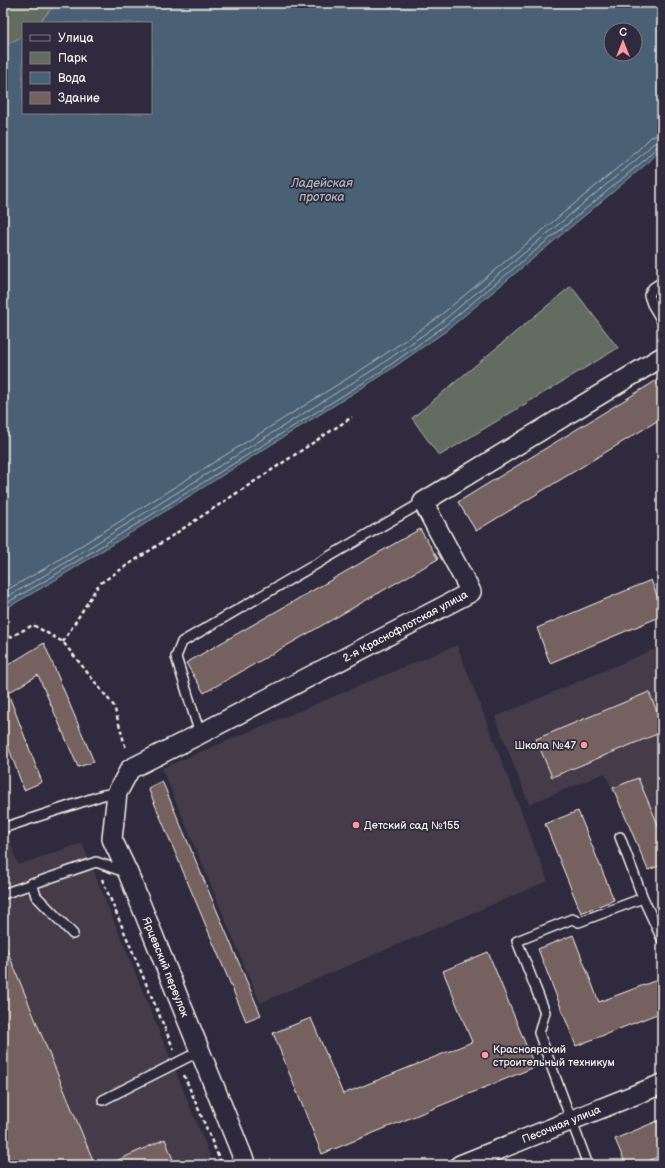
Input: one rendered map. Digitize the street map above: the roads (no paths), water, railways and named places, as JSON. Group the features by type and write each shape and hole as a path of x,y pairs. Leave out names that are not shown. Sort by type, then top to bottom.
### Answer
{"street":[{"path":"423,502 662,357"},
{"name":"2-я Краснофлотская улица","path":"130,769 472,592 423,502"},
{"name":"Ярцевский переулок","path":"130,769 117,793 112,839 128,873 246,1165"},
{"name":"Песочная улица","path":"460,1165 662,1084"}],"lane":[{"path":"662,282 652,288 649,295 652,304 662,321"},
{"path":"200,734 176,657 182,642 423,502"},
{"path":"3,828 103,795 117,793"},
{"path":"620,837 643,898 662,939"},
{"path":"3,894 96,862 110,865 128,873"},
{"path":"32,883 36,896 73,934"},
{"path":"588,1165 539,1033 544,1012 517,941 572,919 579,922 643,898"},
{"path":"102,1100 200,1051"}],"water":[{"name":"Ладейская протока","path":"56,3 662,3 662,147 644,166 446,331 381,376 52,582 3,610 3,47 22,37 22,114 152,114 152,22 40,22"}],"place":[{"name":"Школа №47","path":"584,745"},
{"name":"Детский сад №155","path":"356,825"},
{"name":"Красноярский строительный техникум","path":"485,1055"}]}
